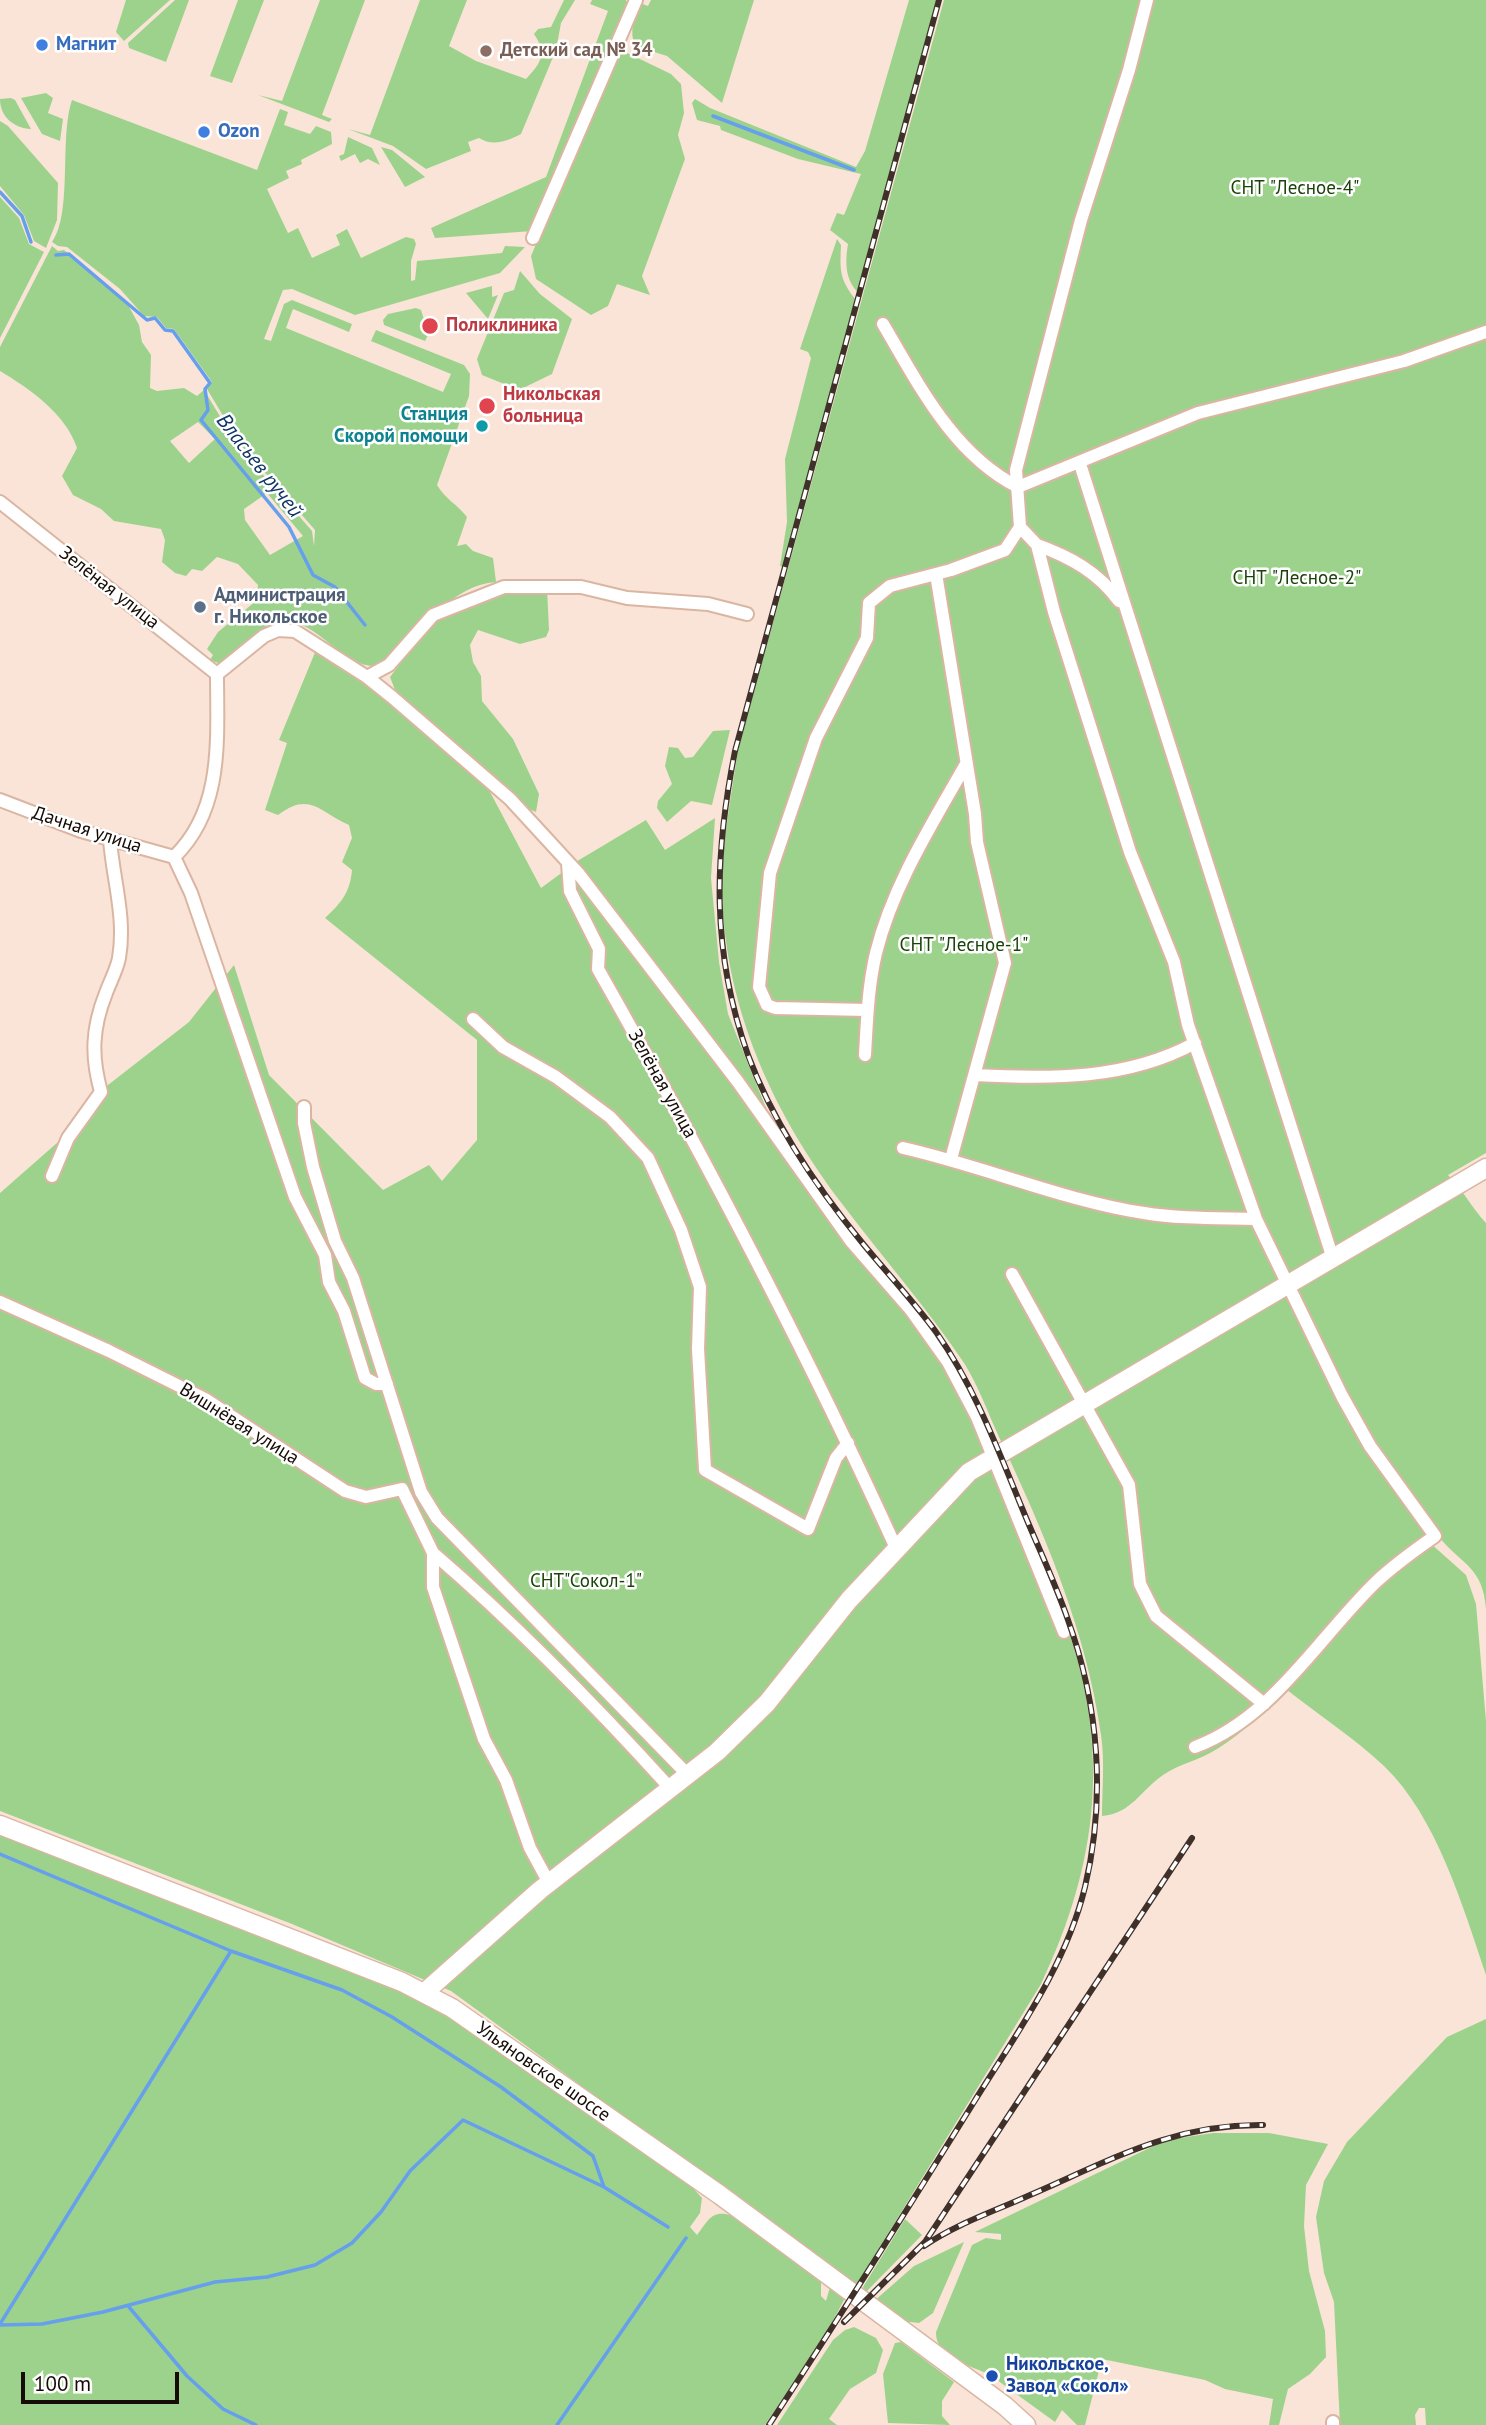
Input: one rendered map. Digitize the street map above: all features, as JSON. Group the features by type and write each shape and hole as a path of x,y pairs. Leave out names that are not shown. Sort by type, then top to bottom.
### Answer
{"street":[{"path":"533,238 636,0"},
{"path":"867,1010 775,1008 762,998 759,987 770,873 816,738 867,638 869,603 890,586 1005,550 1020,527 1016,470 1077,233 1129,70 1147,0"},
{"path":"883,324 929,402 969,453 994,475 1018,487 1080,464 1198,413 1404,361 1486,332"},
{"path":"1080,464 1333,1259"},
{"name":"Зелёная улица","path":"0,502 217,674"},
{"path":"1020,527 1037,545 1072,558 1108,585 1126,610"},
{"path":"1037,545 1086,715 1130,852 1174,962 1195,1043 1256,1219 1370,1446 1436,1536 1376,1582 1264,1704 1217,1739 1195,1747"},
{"path":"936,573 977,842 1005,963 951,1159"},
{"path":"367,677 389,665 433,615 504,587 581,587 626,598 708,604 747,614"},
{"path":"387,1384 376,1384 365,1378 344,1311 329,1282 326,1255 295,1197 191,893 174,858 191,841 210,796 216,773 217,674 257,640 278,630 295,631 367,677 510,799 568,863 731,1072 851,1241 929,1335 978,1417 1064,1632"},
{"path":"865,1055 867,1010 877,952 890,910 926,834 966,764"},
{"name":"Дачная улица","path":"0,800 110,840 174,858"},
{"path":"52,1176 68,1138 101,1093 92,1056 94,1033 119,958 121,910 113,876 110,840"},
{"name":"Зелёная улица","path":"568,863 570,891 599,949 598,969 677,1108 848,1443 896,1548"},
{"path":"473,1019 503,1047 556,1077 610,1117 648,1158 681,1230 699,1287 698,1349 705,1471 808,1529 836,1458 848,1443"},
{"path":"975,1075 1065,1076 1127,1070 1164,1060 1195,1043"},
{"path":"304,1107 304,1123 313,1167 335,1241 352,1278 421,1492 437,1518 688,1774"},
{"path":"902,1148 951,1159 1104,1205 1147,1214 1256,1219"},
{"path":"425,1992 548,1883 688,1774 767,1703 849,1600 969,1472 1486,1168"},
{"path":"1012,1274 1129,1485 1140,1584 1156,1616 1264,1704"},
{"name":"Вишнёвая улица","path":"0,1302 100,1346 205,1399 345,1491 366,1497 402,1489 433,1553"},
{"path":"433,1553 493,1605 580,1689 670,1788"},
{"path":"433,1553 433,1587 484,1739 506,1780 530,1848 548,1883"},
{"name":"Ульяновское шоссе","path":"0,1825 425,1992 720,2195 1005,2406 1026,2425"}],"green space":[{"path":"126,0 170,0 124,41 116,32"},
{"path":"175,0 189,0 166,62 129,48 128,43"},
{"path":"238,0 264,0 232,83 210,76"},
{"path":"320,0 365,0 322,115 332,119 329,122 258,95 282,101"},
{"path":"420,0 467,0 449,46 476,61 526,79 535,68 541,53 534,34 538,29 551,27 564,0 575,0 561,23 556,50 521,134 500,142 479,138 468,142 471,151 426,169 393,146 348,129 370,135"},
{"path":"592,0 626,0 629,7 533,231 435,238 431,228 546,177 608,11 590,4"},
{"path":"651,0 754,0 722,103 667,56 635,46 632,30 636,14 640,3 648,6"},
{"path":"909,0 940,0 859,293 851,283 847,271 848,244 830,230 837,213 844,215 861,174 798,159 721,130 720,126 697,120 692,103 695,99 710,108 856,167 865,151"},
{"path":"944,0 1486,0 1486,1153 1448,1175 1486,1223 1486,1609 1481,1584 1476,1575 1439,1537 1429,1542 1466,1575 1476,1604 1486,1721 1486,1975 1446,1864 1434,1837 1403,1787 1373,1756 1287,1690 1227,1743 1163,1775 1121,1811 1102,1816 1102,1745 1094,1696 1074,1620 1032,1508 969,1372 920,1303 818,1171 775,1098 758,1060 733,980 726,938 722,877 738,750"},
{"path":"619,49 671,74 681,84 684,113 678,135 685,159 642,276 650,295 617,284 608,306 591,315 536,279 531,256"},
{"path":"46,93 53,98 48,113 63,119 60,141 42,134 21,98"},
{"path":"0,99 15,100 31,129 14,124 5,116"},
{"path":"72,100 257,170 280,109 288,112 284,125 310,134 316,126 331,132 332,144 301,160 302,164 286,171 289,178 267,189 288,233 298,228 312,258 340,245 336,235 347,229 361,258 406,237 414,239 416,244 411,261 411,281 415,280 417,261 502,253 505,246 525,247 500,273 355,315 292,289 283,290 264,339 271,341 284,304 292,300 352,324 349,332 293,309 286,328 443,392 451,374 371,341 376,330 464,365 470,374 469,396 437,485 467,517 457,546 466,544 473,551 493,558 496,582 478,585 447,603 378,666 364,665 351,659 313,631 287,621 272,624 251,637 221,664 210,660 213,655 207,649 218,632 256,601 258,585 238,564 217,557 202,571 192,569 186,576 175,573 162,562 165,540 161,529 114,521 101,509 73,495 62,476 77,448 65,424 46,404 0,371 0,347 52,246 58,251 64,250 127,303 139,325 142,342 151,355 150,388 157,391 184,388 197,396 204,390 238,446 312,531 314,546 315,530 240,444 207,389 212,382 174,329 166,328 157,317 144,316 120,289 67,247 52,242 62,213 68,116","holes":["198,422 215,439 189,463 170,441","267,493 303,536 270,555 245,520 244,509"]},
{"path":"0,121 8,126 58,183 57,220 46,248 34,241 24,215 0,186"},
{"path":"348,137 372,148 380,165 368,159 360,163 355,154 341,161 339,156 344,154"},
{"path":"381,147 392,150 425,177 405,187"},
{"path":"0,197 19,218 29,244 44,252 0,338"},
{"path":"837,239 841,245 844,280 856,300 783,567 780,566 787,522 785,459 811,358 808,352 800,349"},
{"path":"520,271 540,294 572,319 552,374 519,390 482,375 477,359 504,293 514,290"},
{"path":"492,286 492,297 498,295 488,319 466,293"},
{"path":"416,308 421,310 426,326 423,332 428,335 425,341 384,325 383,320 388,314"},
{"path":"547,588 549,630 546,637 520,644 478,630 470,645 473,662 481,676 482,701 513,739 539,794 536,812 522,806 397,695 390,677 434,619 464,611 494,593"},
{"name":"СНТ\"Сокол-1\"","path":"316,650 360,678 489,790 541,888 579,860 646,820 665,850 715,818 711,878 719,962 728,1014 766,1108 796,1160 856,1243 931,1332 1065,1621 1080,1668 1089,1715 1093,1760 1092,1805 1076,1894 1061,1939 1041,1984 856,2286 451,1991 292,1924 0,1811 0,1193 82,1121 108,1085 189,1022 234,965 269,1075 383,1190 429,1165 442,1181 477,1140 477,1040 325,918 340,902 349,885 352,870 342,862 352,838 349,825 307,804 289,808 278,815 265,810 287,743 279,740"},
{"path":"730,730 712,805 691,801 667,822 657,808 658,801 672,784 665,766 669,747 678,748 685,758 693,757 713,731"},
{"path":"0,1832 405,1989 478,2033 610,2131 683,2177 702,2198 700,2213 690,2227 697,2235 714,2215 730,2215 821,2282 821,2296 826,2301 830,2287 845,2298 826,2334 765,2425 0,2425"},
{"path":"1486,2019 1486,2425 1426,2425 1425,2408 1419,2408 1415,2415 1416,2425 1340,2425 1334,2302 1324,2273 1316,2217 1324,2181 1347,2142 1447,2037"},
{"path":"1213,2133 1269,2133 1328,2144 1306,2185 1304,2226 1309,2271 1325,2331 1326,2357 1310,2374 1288,2389 1279,2425 1269,2425 1273,2399 1225,2389 1205,2380 1102,2359 1085,2425 1077,2425 1062,2410 1055,2422 997,2380 999,2375 990,2368 986,2373 955,2359 941,2348 936,2332 972,2245 986,2238 1001,2240 1001,2234 975,2232 1166,2140"},
{"path":"905,2219 922,2235 866,2292 863,2287"},
{"path":"964,2242 933,2313 919,2323 902,2321 873,2302 914,2266"},
{"path":"854,2327 876,2338 883,2350 876,2373 850,2389 829,2419 837,2425 777,2425 833,2340 845,2330"},
{"path":"901,2342 954,2382 942,2401 942,2416 950,2425 888,2423 883,2374 895,2343"}],"waterway":[{"path":"713,116 854,170"},
{"name":"Власьев ручей","path":"0,192 22,216 31,242"},
{"name":"Власьев ручей","path":"56,255 69,254 147,320 155,318 165,330 173,331 210,383 205,389 208,410 201,420 289,527 313,575 335,587 365,625"},
{"path":"0,1854 231,1951 342,1990 392,2017 501,2087 593,2156 604,2187"},
{"path":"0,2324 231,1951"},
{"path":"0,2325 42,2324 103,2312 215,2282 267,2277 315,2265 352,2243 381,2212 410,2171 463,2120 604,2187 668,2227"},
{"path":"557,2425 686,2238"},
{"path":"129,2307 187,2376 223,2409 256,2425"}],"railway":[{"path":"769,2425 873,2264 1053,1972 1066,1944 1085,1887 1096,1820 1096,1752 1087,1685 1068,1620 994,1440 962,1374 936,1332 830,1201 798,1155 770,1106 748,1055 736,1016 722,941 720,866 735,751 939,0"},
{"path":"844,2322 925,2242 1192,1838"},
{"path":"924,2246 976,2218 1143,2146 1200,2131 1230,2126 1263,2125"}],"place":[{"name":"Магнит","path":"42,45"},
{"name":"Детский сад № 34","path":"486,51"},
{"name":"Ozon","path":"204,132"},
{"name":"Поликлиника","path":"430,326"},
{"name":"Никольская больница","path":"487,406"},
{"name":"Станция Скорой помощи","path":"482,426"},
{"name":"Администрация г. Никольское","path":"200,607"},
{"name":"Никольское, Завод «Сокол»","path":"992,2376"}],"park label":[{"name":"СНТ \"Лесное-4\"","path":"1295,189"},
{"name":"СНТ \"Лесное-2\"","path":"1297,579"},
{"name":"СНТ \"Лесное-1\"","path":"964,946"}]}
